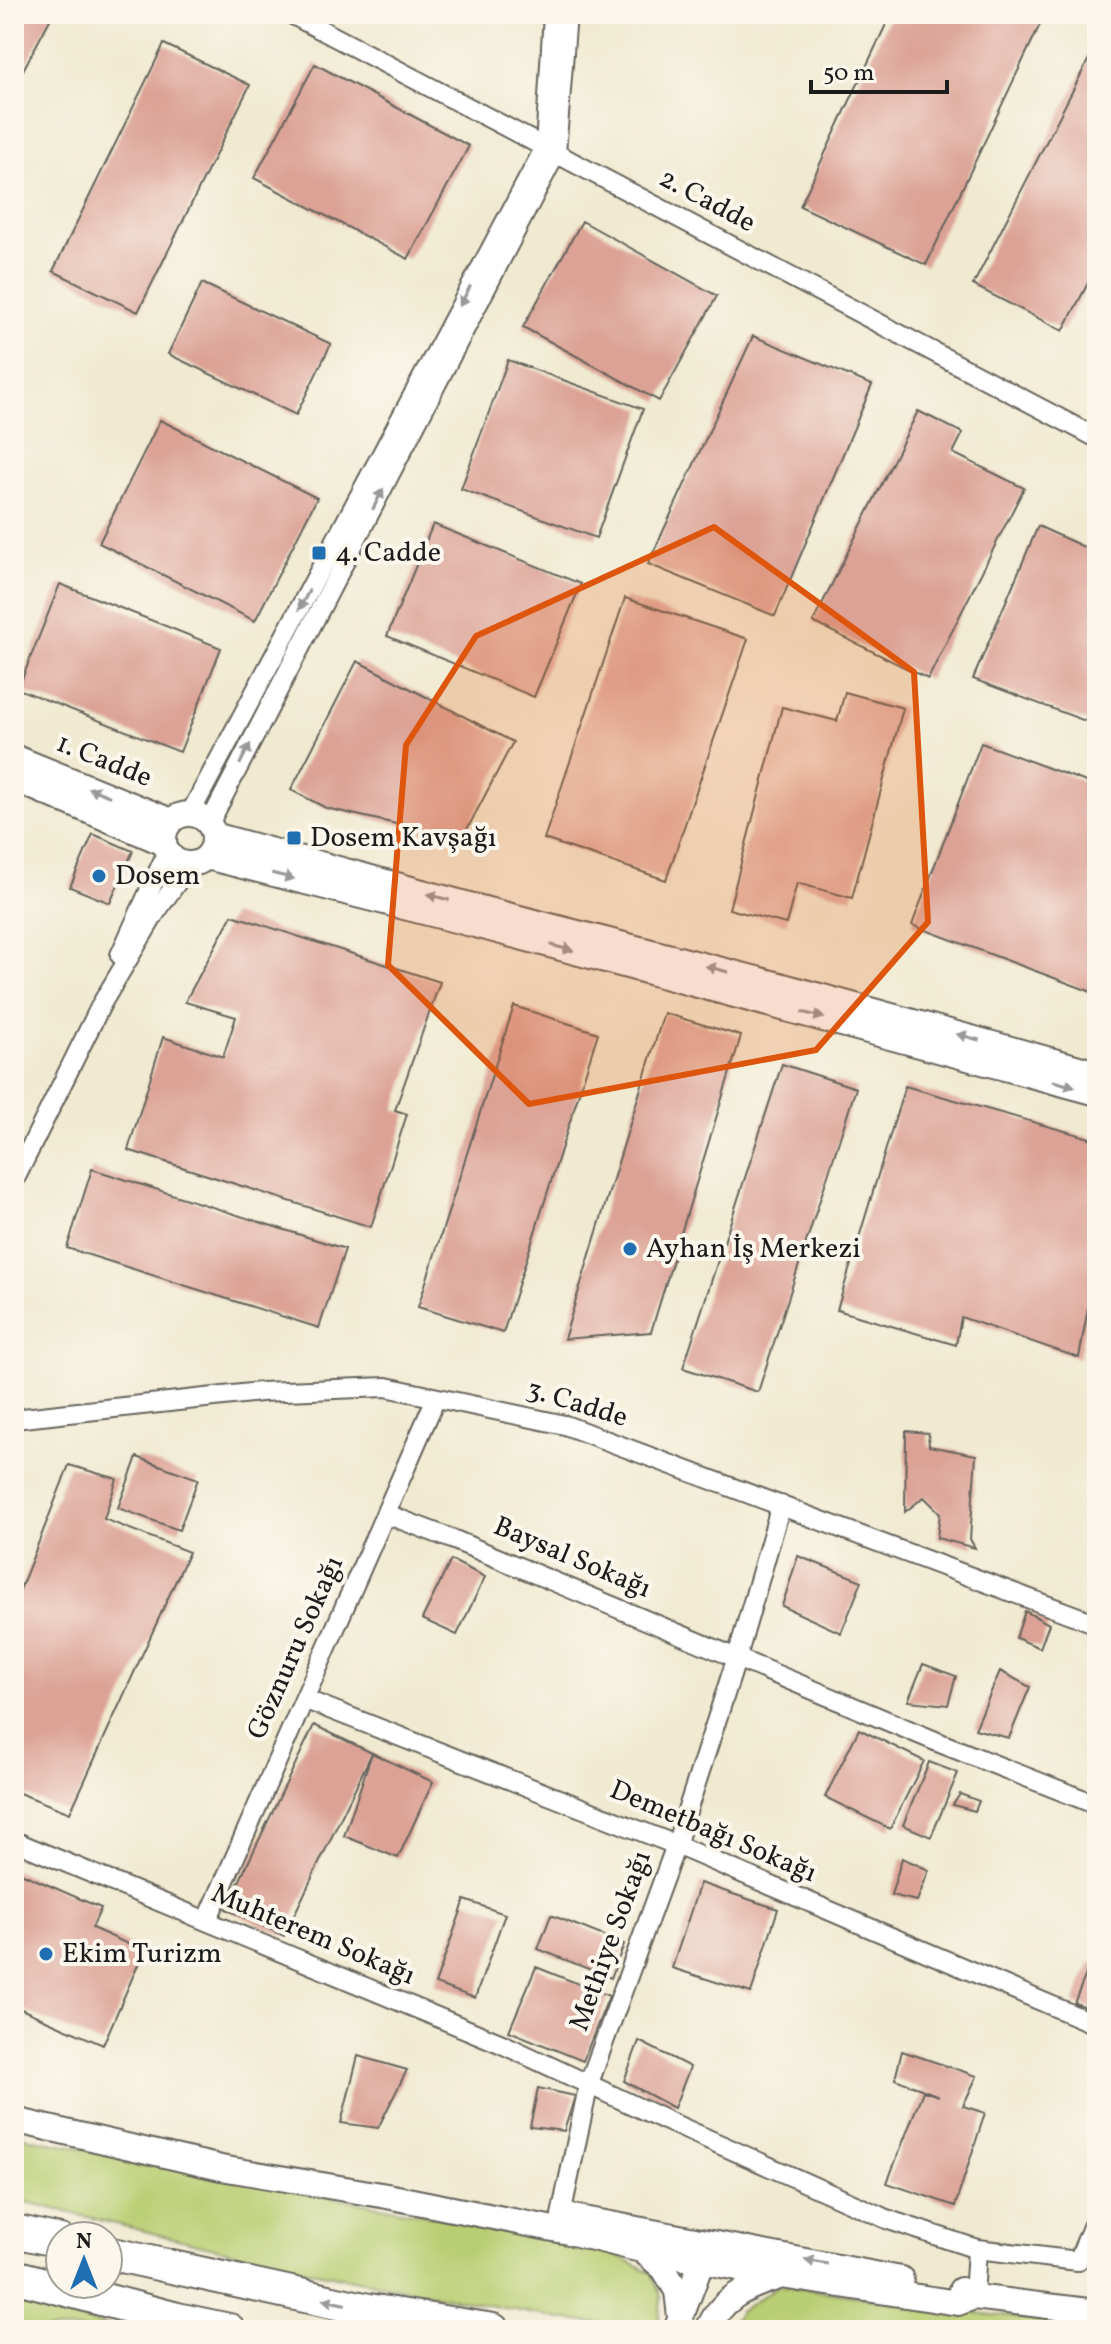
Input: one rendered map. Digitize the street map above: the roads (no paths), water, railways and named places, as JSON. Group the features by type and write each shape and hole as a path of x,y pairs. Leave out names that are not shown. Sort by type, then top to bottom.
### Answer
{"highway":[{"path":"14,2231 44,2238"},
{"path":"124,2256 369,2310 493,2330"},
{"path":"14,2276 229,2330"}],"street":[{"name":"2. Cadde","path":"291,14 1097,438"},
{"path":"14,1181 102,1003 125,942 189,839 303,642 386,464 550,150 560,23"},
{"path":"189,839 286,633 386,464"},
{"path":"286,633 303,642"},
{"name":"1. Cadde","path":"15,765 189,839"},
{"path":"189,839 727,971 1097,1073"},
{"path":"189,839 513,935 1097,1093"},
{"name":"3. Cadde","path":"14,1419 274,1391 386,1387 565,1425 1097,1624"},
{"name":"Göznuru Sokağı","path":"207,1921 436,1398"},
{"name":"Methiye Sokağı","path":"561,2215 589,2083 676,1845 737,1657 781,1505"},
{"name":"Baysal Sokağı","path":"386,1514 1097,1805"},
{"name":"Demetbağı Sokağı","path":"304,1699 676,1845 1097,2025"},
{"name":"Muhterem Sokağı","path":"14,1841 502,2044 889,2220 977,2249 1078,2261 1097,2215"},
{"path":"14,2120 221,2168 387,2196 569,2232 641,2250 706,2252"},
{"path":"387,2196 519,2207 735,2258 956,2288 974,2297 1097,2312"},
{"path":"974,2297 977,2249"},
{"path":"641,2250 664,2269 677,2291 678,2325"},
{"path":"678,2325 706,2252"},
{"path":"735,2258 781,2276 958,2303 974,2297"},
{"path":"711,2322 735,2258"},
{"path":"711,2322 746,2287 781,2276"}],"place":[{"name":"4. Cadde","path":"319,553"},
{"name":"Dosem Kavşağı","path":"294,838"},
{"name":"Dosem","path":"99,876"},
{"name":"Ayhan İş Merkezi","path":"630,1249"},
{"name":"Ekim Turizm","path":"46,1954"}]}
